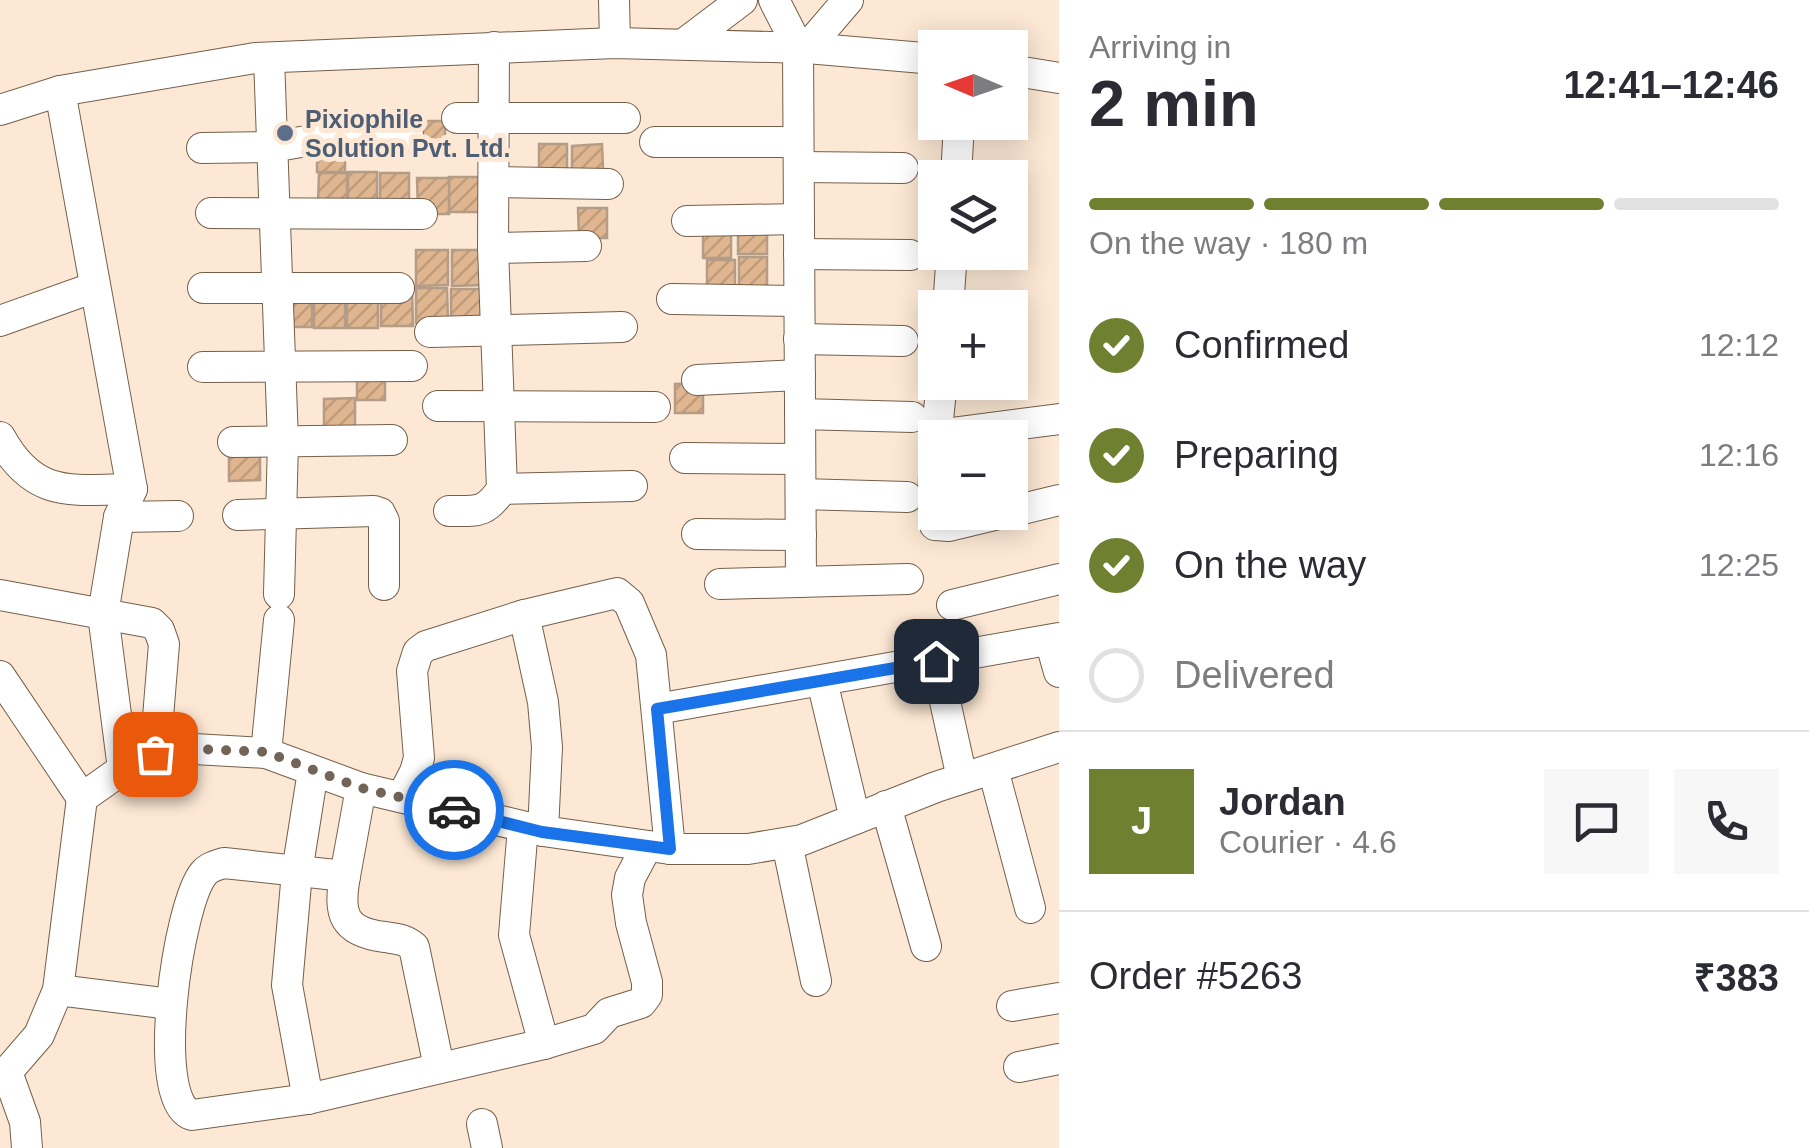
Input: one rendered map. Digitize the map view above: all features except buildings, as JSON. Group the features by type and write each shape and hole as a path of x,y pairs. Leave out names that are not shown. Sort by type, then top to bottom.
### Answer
{"street":[{"path":"614,0 614,43"},
{"path":"685,43 742,0"},
{"path":"774,0 802,47 798,301 802,582"},
{"path":"802,47 848,0"},
{"path":"0,110 60,91 254,58 614,43 802,47 918,57"},
{"path":"449,511 488,508 502,490 493,248 494,48"},
{"path":"266,752 279,607 283,442 269,58"},
{"path":"1028,73 1059,78"},
{"path":"60,91 95,288 125,503 103,614 122,769"},
{"path":"458,118 625,118"},
{"path":"202,148 272,147 318,139 408,135"},
{"path":"655,142 799,154 903,168"},
{"path":"494,182 608,184"},
{"path":"211,214 422,214"},
{"path":"687,221 799,219"},
{"path":"493,248 586,246"},
{"path":"799,254 910,255"},
{"path":"0,321 95,288"},
{"path":"202,288 399,288"},
{"path":"672,300 798,301"},
{"path":"430,332 622,327"},
{"path":"800,339 903,341"},
{"path":"202,367 412,366"},
{"path":"697,380 800,376"},
{"path":"438,406 655,407"},
{"path":"800,414 918,433"},
{"path":"1028,423 1059,419"},
{"path":"0,437 21,468 41,482 178,516"},
{"path":"233,442 392,440"},
{"path":"685,458 800,460"},
{"path":"502,490 632,486"},
{"path":"801,494 907,497"},
{"path":"1028,507 1059,500"},
{"path":"238,515 380,513 384,521 384,584"},
{"path":"697,534 801,535"},
{"path":"720,584 908,579"},
{"path":"952,606 1059,579"},
{"path":"345,876 224,863 202,874 189,908 170,1004 175,1094 184,1113 192,1116 308,1099 544,1044 594,1029 609,1013 641,1002 647,995 627,895 630,878 658,848 657,709 651,655 636,614 622,596 607,594 524,615 426,646 418,652 412,671 419,758 402,797"},
{"path":"0,595 152,623 160,630 163,638 155,754"},
{"path":"524,615 543,702 547,747 514,935 544,1044"},
{"path":"657,709 1054,639 1059,672"},
{"path":"936,661 962,778"},
{"path":"0,676 82,798 58,990 39,1035 4,1075 25,1122 27,1148"},
{"path":"822,680 855,820"},
{"path":"82,798 122,769 176,748 266,752 361,788 533,829 658,848 748,849 802,840 962,778 1059,748"},
{"path":"992,769 1030,908"},
{"path":"308,1099 287,985 296,872 313,770"},
{"path":"361,788 340,899 342,908 350,924 368,935 405,940 414,947 440,1067"},
{"path":"886,806 926,946"},
{"path":"787,842 816,981"},
{"path":"58,990 170,1004"},
{"path":"1012,1006 1059,998"},
{"path":"1019,1067 1059,1059"}],"way so far":[{"path":"155,754 176,748 266,752 361,788 454,810"}],"place":[{"name":"Pixiophile Solution Pvt. Ltd.","path":"285,133"}],"route":[{"path":"454,810 542,832 670,849 657,709 936,661"}]}
